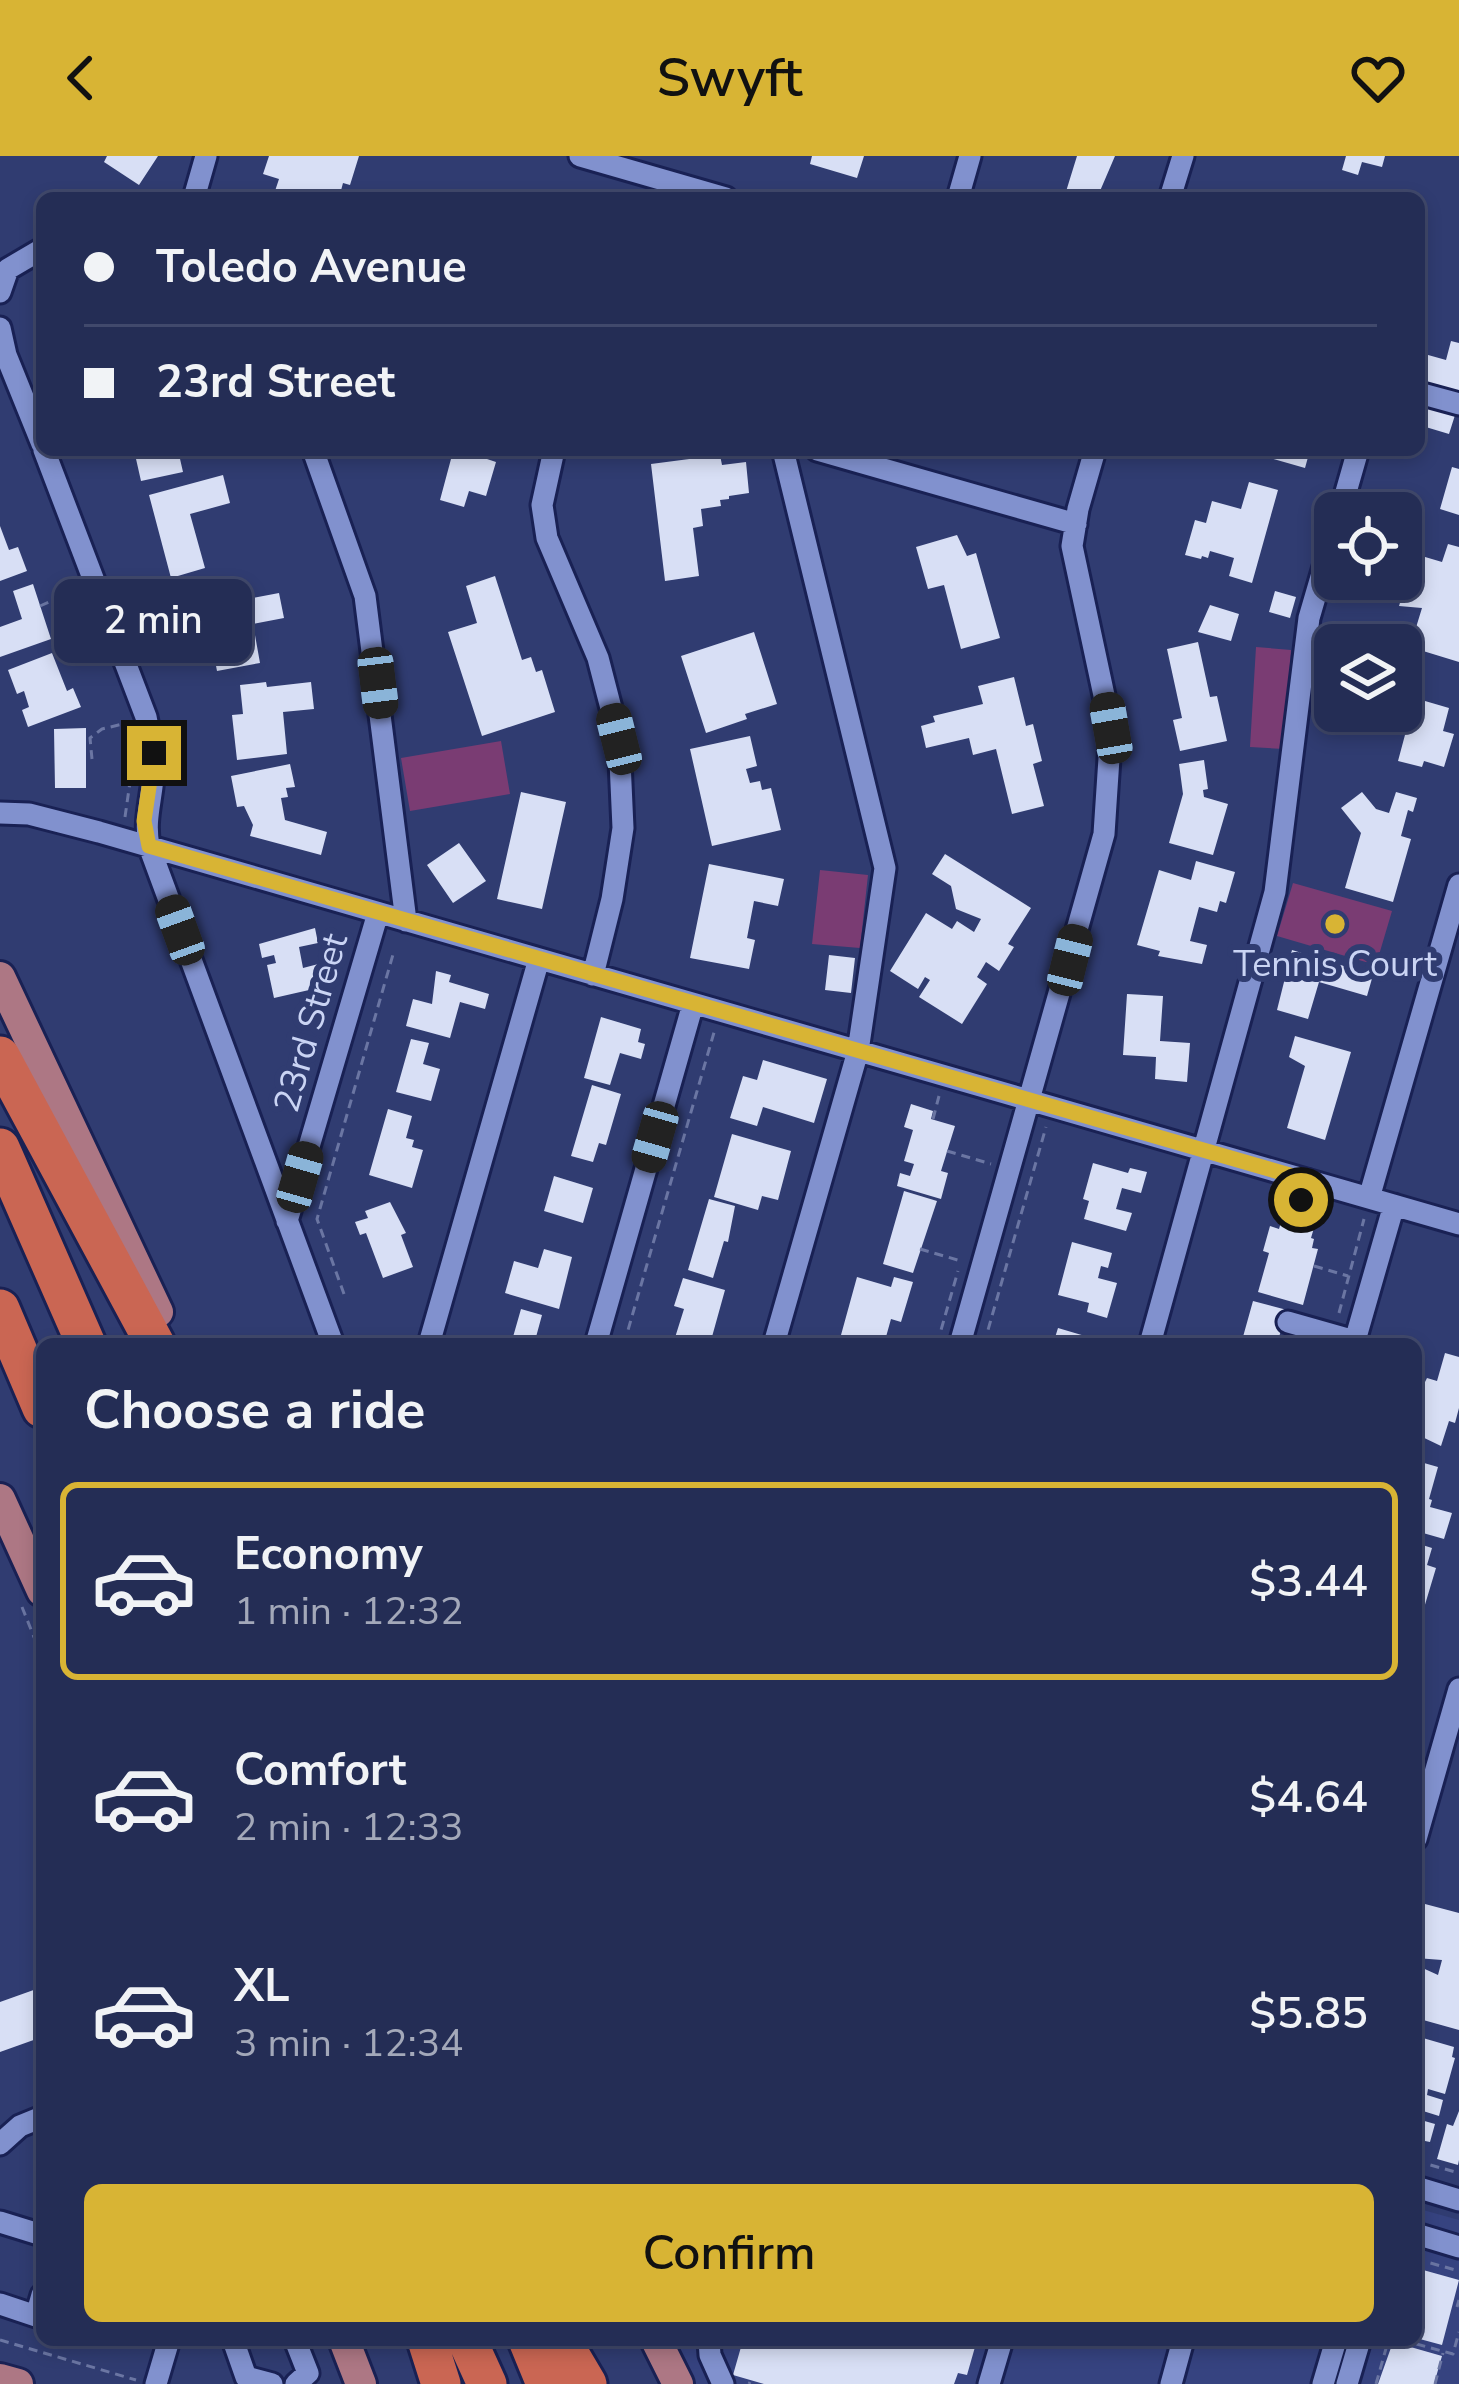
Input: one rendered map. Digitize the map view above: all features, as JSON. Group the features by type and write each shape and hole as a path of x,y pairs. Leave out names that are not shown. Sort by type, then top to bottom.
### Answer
{"highway":[{"path":"0,1056 152,1338"},
{"path":"0,1148 83,1338"},
{"path":"0,1310 36,1394"},
{"path":"530,2346 545,2384"},
{"path":"565,2346 587,2384"},
{"path":"442,2356 486,2382"}],"main road":[{"path":"0,977 170,1338"},
{"path":"0,1499 36,1578"},
{"path":"342,2384 347,2346"},
{"path":"347,2346 361,2384"},
{"path":"347,2346 373,2384"},
{"path":"659,2346 678,2384"},
{"path":"0,2379 19,2384"}],"street":[{"path":"196,192 206,156"},
{"path":"580,156 705,192"},
{"path":"960,192 970,156"},
{"path":"1173,192 1183,156"},
{"path":"0,292 8,269 32,254"},
{"path":"0,328 36,430"},
{"path":"1425,395 1459,404"},
{"path":"46,456 132,720 154,753 144,821 149,846 331,1338"},
{"path":"316,456 365,596 406,921"},
{"path":"553,456 542,505 547,538 598,658 619,739 623,828 593,975"},
{"path":"777,1338 858,1052 885,868 784,456"},
{"path":"838,456 1076,524"},
{"path":"963,1338 1104,834 1111,728 1072,546 1093,456"},
{"path":"1346,492 1356,456"},
{"path":"1152,1338 1275,892 1314,600"},
{"path":"0,813 29,814 149,846 1307,1180 1364,1207 1394,1205 1459,1224"},
{"path":"1364,1207 1459,885"},
{"name":"23rd Street","path":"287,1221 378,913"},
{"path":"431,1338 539,959"},
{"path":"598,1338 693,1004"},
{"path":"1299,1208 1307,1180"},
{"path":"1348,1338 1394,1205"},
{"path":"1288,1322 1340,1338"},
{"path":"1422,1817 1459,1689"},
{"path":"0,2144 20,2126 36,2119"},
{"path":"1422,2189 1459,2200"},
{"path":"0,2222 36,2233"},
{"path":"1422,2236 1459,2246"},
{"path":"0,2304 36,2316"},
{"path":"153,2384 167,2346"},
{"path":"235,2346 246,2377 272,2384"},
{"path":"296,2384 308,2373 297,2346"},
{"path":"709,2346 724,2384"},
{"path":"989,2384 1000,2346"},
{"path":"1171,2384 1181,2346"},
{"path":"1324,2384 1334,2346"},
{"path":"1347,2384 1358,2346"}],"path":[{"path":"40,606 76,590 73,581"},
{"path":"92,759 90,738 95,732 132,720 129,737"},
{"path":"132,770 123,814 149,846"},
{"path":"344,1294 316,1219 394,951"},
{"path":"626,1338 715,1027 693,1004"},
{"path":"933,1119 945,1076"},
{"path":"986,1338 1046,1126"},
{"path":"947,1151 989,1163 993,1147"},
{"path":"1347,1338 1350,1276 1365,1222 1364,1207"},
{"path":"920,1249 961,1261 939,1338"},
{"path":"1314,1266 1350,1276"},
{"path":"1422,2163 1459,2173"},
{"path":"1422,2261 1459,2271"},
{"path":"1457,2307 1459,2300"},
{"path":"1422,2346 1453,2354 1459,2332"},
{"path":"0,2340 153,2384"},
{"path":"1376,2384 1387,2346"},
{"path":"1435,2384 1444,2352"}],"shaded area":[{"path":"1256,647 1291,650 1284,749 1250,747"},
{"path":"501,741 510,794 410,811 401,758"},
{"path":"820,870 868,875 860,948 812,944"},
{"name":"Tennis Court","path":"1293,883 1392,911 1376,965 1277,936"},
{"path":"1422,2210 1459,2220 1459,2384 693,2384 674,2346 1422,2346"}],"building":[{"path":"107,156 158,156 139,185 104,162"},
{"path":"269,156 359,156 350,185 343,183 341,192 278,192 279,179 263,174"},
{"path":"812,156 864,156 857,178 810,164"},
{"path":"1077,156 1115,156 1100,192 1066,192"},
{"path":"1346,156 1385,156 1382,167 1362,162 1358,175 1342,170"},
{"path":"1451,341 1459,343 1459,391 1425,382 1425,354 1446,360"},
{"path":"1425,403 1456,412 1449,434 1425,427"},
{"path":"135,456 179,456 183,472 141,481"},
{"path":"481,456 496,462 486,496 469,491 464,507 440,500 451,459 443,457"},
{"path":"712,456 720,456 722,465 746,462 749,493 701,509 703,526 693,528 699,576 665,581 651,464"},
{"path":"1263,456 1308,456 1305,468"},
{"path":"1452,467 1459,469 1459,515 1440,509"},
{"path":"223,475 230,503 190,514 205,568 171,578 149,495"},
{"path":"1249,482 1278,490 1252,583 1229,576 1234,558 1210,551 1208,558 1185,555 1195,520 1206,523 1212,501 1241,509"},
{"path":"0,526 9,550 18,547 27,571 0,581"},
{"path":"957,535 967,556 976,553 1000,638 961,649 944,585 928,589 916,547"},
{"path":"1448,544 1459,547 1459,662 1422,651 1422,624 1417,624 1422,608 1399,606 1401,600 1422,600 1422,556 1442,562"},
{"path":"495,576 522,660 531,657 536,672 542,670 555,712 482,736 448,632 477,623 466,586"},
{"path":"33,584 51,639 0,657 0,627 22,619 13,591"},
{"path":"1275,591 1296,597 1290,618 1269,612"},
{"path":"279,593 284,618 253,624 260,663 217,671 205,607"},
{"path":"1210,605 1239,614 1231,641 1198,632"},
{"path":"754,632 777,704 706,733 681,656"},
{"path":"1198,642 1210,697 1217,696 1227,741 1180,751 1173,720 1182,718 1167,649"},
{"path":"52,653 67,691 73,688 81,707 28,727 22,710 29,707 24,691 17,694 8,670"},
{"path":"1014,677 1026,726 1033,724 1042,761 1033,764 1044,806 1012,814 996,749 973,755 969,738 926,748 921,726 935,722 933,716 983,704 978,686"},
{"path":"266,682 267,687 311,682 314,709 283,712 287,754 237,760 232,715 243,714 240,685"},
{"path":"1425,701 1449,708 1443,731 1454,734 1444,767 1398,761 1406,732 1422,732"},
{"path":"86,728 86,788 55,788 54,729"},
{"path":"750,736 757,766 746,769 750,783 760,781 762,790 771,788 781,830 712,846 690,749"},
{"path":"1204,760 1208,789 1203,790 1204,797 1228,804 1213,855 1169,843 1183,794 1179,764"},
{"path":"290,764 295,787 286,788 288,797 281,798 285,820 327,832 321,855 250,836 253,825 244,806 237,807 231,776"},
{"path":"521,792 566,802 542,909 497,899"},
{"path":"1362,792 1376,809 1389,813 1396,792 1417,798 1413,812 1408,810 1401,836 1411,839 1393,902 1345,888 1361,833 1341,808"},
{"path":"459,843 486,881 453,903 427,865"},
{"path":"945,854 1031,908 1008,944 1014,947 999,971 986,962 977,977 987,984 962,1024 919,997 930,980 925,977 918,989 890,971 926,913 952,929 957,921 974,932 981,919 956,909 951,886 932,874"},
{"path":"1196,861 1235,872 1226,903 1220,901 1217,912 1199,907 1190,941 1207,945 1202,964 1158,956 1160,951 1137,945 1159,870 1191,880"},
{"path":"709,864 784,879 778,906 754,901 747,938 755,940 749,969 690,958"},
{"path":"315,928 318,943 299,947 303,968 326,962 331,985 274,998 267,965 276,963 274,955 262,958 259,944"},
{"path":"1292,950 1373,975 1367,996 1319,982 1308,1019 1277,1010"},
{"path":"829,955 855,958 851,993 825,990"},
{"path":"436,971 451,975 449,982 489,994 485,1009 460,1002 450,1038 406,1026 413,999 432,1004"},
{"path":"1127,994 1163,996 1160,1041 1190,1043 1187,1082 1155,1079 1156,1057 1123,1055"},
{"path":"601,1017 641,1029 638,1042 645,1044 641,1059 620,1053 610,1085 584,1078"},
{"path":"1295,1036 1351,1052 1325,1140 1287,1128 1305,1066 1289,1057"},
{"path":"411,1039 429,1043 423,1064 440,1069 431,1101 396,1092"},
{"path":"763,1060 827,1079 814,1123 763,1107 757,1126 730,1118 743,1076 757,1080"},
{"path":"592,1085 621,1094 606,1145 599,1143 593,1162 571,1156"},
{"path":"911,1104 933,1111 931,1119 955,1126 941,1171 948,1173 941,1199 897,1186 900,1173 910,1176 914,1164 904,1161 913,1130 904,1127"},
{"path":"388,1109 412,1116 406,1138 414,1140 412,1147 423,1150 412,1188 369,1175"},
{"path":"732,1134 791,1151 778,1200 762,1196 758,1210 714,1197"},
{"path":"1093,1163 1128,1173 1130,1168 1147,1172 1141,1193 1122,1188 1116,1209 1132,1213 1126,1231 1084,1219 1089,1201 1083,1199"},
{"path":"554,1176 593,1188 583,1223 544,1211"},
{"path":"904,1191 937,1201 913,1273 883,1264"},
{"path":"709,1199 735,1206 728,1242 724,1241 713,1278 688,1270"},
{"path":"390,1202 406,1233 401,1235 413,1267 383,1278 366,1233 360,1235 355,1222 368,1218 365,1211"},
{"path":"1284,1212 1316,1221 1311,1238 1312,1248 1318,1249 1303,1305 1258,1292 1269,1253 1263,1251 1270,1226 1279,1229"},
{"path":"1072,1242 1112,1253 1108,1268 1101,1266 1098,1278 1117,1283 1107,1318 1087,1312 1089,1303 1058,1295"},
{"path":"544,1249 572,1257 559,1309 505,1293 514,1261 538,1268"},
{"path":"857,1277 891,1287 894,1277 913,1282 901,1322 891,1319 886,1338 841,1335"},
{"path":"683,1278 725,1290 712,1338 675,1338 684,1309 674,1306"},
{"path":"1253,1301 1287,1310 1279,1338 1243,1338"},
{"path":"521,1309 542,1315 539,1338 513,1338"},
{"path":"1058,1328 1085,1336 1084,1338 1055,1338"},
{"path":"1445,1353 1459,1357 1459,1408 1441,1446 1422,1437 1422,1388 1427,1378 1437,1381"},
{"path":"1422,1462 1438,1467 1430,1507 1452,1513 1444,1539 1422,1533"},
{"path":"1422,1545 1432,1548 1427,1565 1436,1568 1424,1608"},
{"path":"1425,1904 1459,1913 1459,2030 1422,2020 1422,1968 1438,1975 1442,1960 1422,1958"},
{"path":"36,1989 36,2039 0,2052 0,2002"},
{"path":"1422,2038 1454,2047 1455,2058 1445,2094 1428,2089 1427,2095 1443,2100 1439,2116 1423,2111 1422,2116"},
{"path":"1459,2111 1458,2165 1437,2159 1447,2124 1453,2126"},
{"path":"1422,2120 1435,2124 1430,2142 1425,2141 1422,2152"},
{"path":"1422,2270 1459,2280 1442,2345 1422,2340"},
{"path":"741,2346 975,2346 967,2375 958,2373 954,2384 764,2384 733,2375"},
{"path":"1392,2346 1442,2356 1434,2384 1378,2384"}],"place":[{"name":"Tennis Court","path":"1335,924"}],"route":[{"path":"154,753 144,821 149,846 1307,1180 1301,1200"}]}
